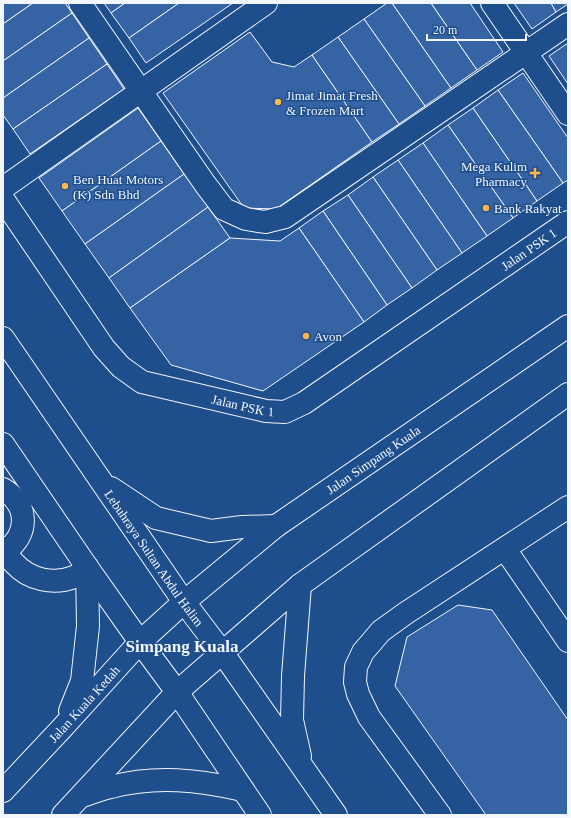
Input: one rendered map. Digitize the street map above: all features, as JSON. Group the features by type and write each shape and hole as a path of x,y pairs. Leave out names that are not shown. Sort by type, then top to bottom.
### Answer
{"main road":[{"path":"80,3 205,184 224,209 246,219 264,222 285,217 568,24"},
{"path":"3,188 266,3"},
{"path":"492,3 568,114"},
{"name":"Jalan PSK 1","path":"3,199 104,348 121,367 142,382 266,411 285,412 304,403 568,222"},
{"name":"Jalan Simpang Kuala","path":"184,602 276,526 568,326"},
{"name":"Lebuhraya Sultan Abdul Halim","path":"3,338 184,602 222,652 336,815"},
{"path":"63,815 177,692 300,585 568,394"},
{"path":"3,444 87,568 177,692 260,815"},
{"path":"102,482 156,518 211,531 242,527 276,526"},
{"path":"3,489 17,501 21,509 23,519 22,528 18,538 13,546 4,550 14,564 27,574 43,580 59,581 76,576 87,568"},
{"path":"440,815 369,717 358,694 355,682 356,667 363,652 381,631 568,507"},
{"path":"505,549 568,641"},
{"path":"63,727 82,681 88,626 87,568"},
{"path":"300,585 293,676 292,720 301,764"},
{"name":"Jalan Kuala Kedah","path":"3,791 140,642 184,602"},
{"path":"81,796 112,786 145,781 178,779 211,783 243,790"}],"building":[{"path":"3,3 33,3 3,24"},
{"path":"33,3 65,3 72,13 3,61 3,24"},
{"path":"104,3 125,3 111,13"},
{"path":"125,3 179,3 129,38 111,13"},
{"path":"179,3 233,3 146,63 129,38"},
{"path":"387,3 392,3 451,88 425,106 364,19"},
{"path":"392,3 431,3 477,70 451,88"},
{"path":"431,3 470,3 503,52 477,70"},
{"path":"514,3 551,3 556,12 532,29"},
{"path":"551,3 568,3 568,4 556,12"},
{"path":"72,13 89,38 3,98 3,61"},
{"path":"364,19 425,106 399,124 338,37"},
{"path":"250,32 272,62 294,67 312,55 372,142 276,209 244,208 163,93"},
{"path":"338,37 399,124 372,142 312,55"},
{"path":"89,38 107,64 13,129 3,115 3,98"},
{"path":"568,43 568,84 549,56"},
{"path":"107,64 124,89 30,154 13,129"},
{"path":"523,73 568,138 568,180 563,183 498,90"},
{"path":"498,90 563,183 537,201 473,108"},
{"path":"138,108 161,141 62,211 39,178"},
{"path":"473,108 537,201 513,218 448,125"},
{"path":"448,125 513,218 487,236 423,143"},
{"path":"161,141 184,174 85,244 62,211"},
{"path":"423,143 487,236 462,253 398,160"},
{"path":"398,160 462,253 437,270 373,177"},
{"path":"184,174 208,207 109,278 85,244"},
{"path":"373,177 437,270 412,288 348,195"},
{"path":"348,195 412,288 387,305 323,211"},
{"path":"208,207 230,238 130,308 109,278"},
{"path":"323,211 387,305 364,322 299,228"},
{"path":"299,228 364,322 263,391 171,365 130,308 230,238 280,241"},
{"path":"458,605 492,610 568,720 568,815 486,815 395,686 407,637"}],"place":[{"name":"Jimat Jimat Fresh & Frozen Mart","path":"278,102"},
{"name":"Mega Kulim Pharmacy","path":"535,173"},
{"name":"Ben Huat Motors (K) Sdn Bhd","path":"65,186"},
{"name":"Bank Rakyat","path":"486,208"},
{"name":"Avon","path":"306,336"}],"district":[{"name":"Simpang Kuala","path":"182,646"}]}
